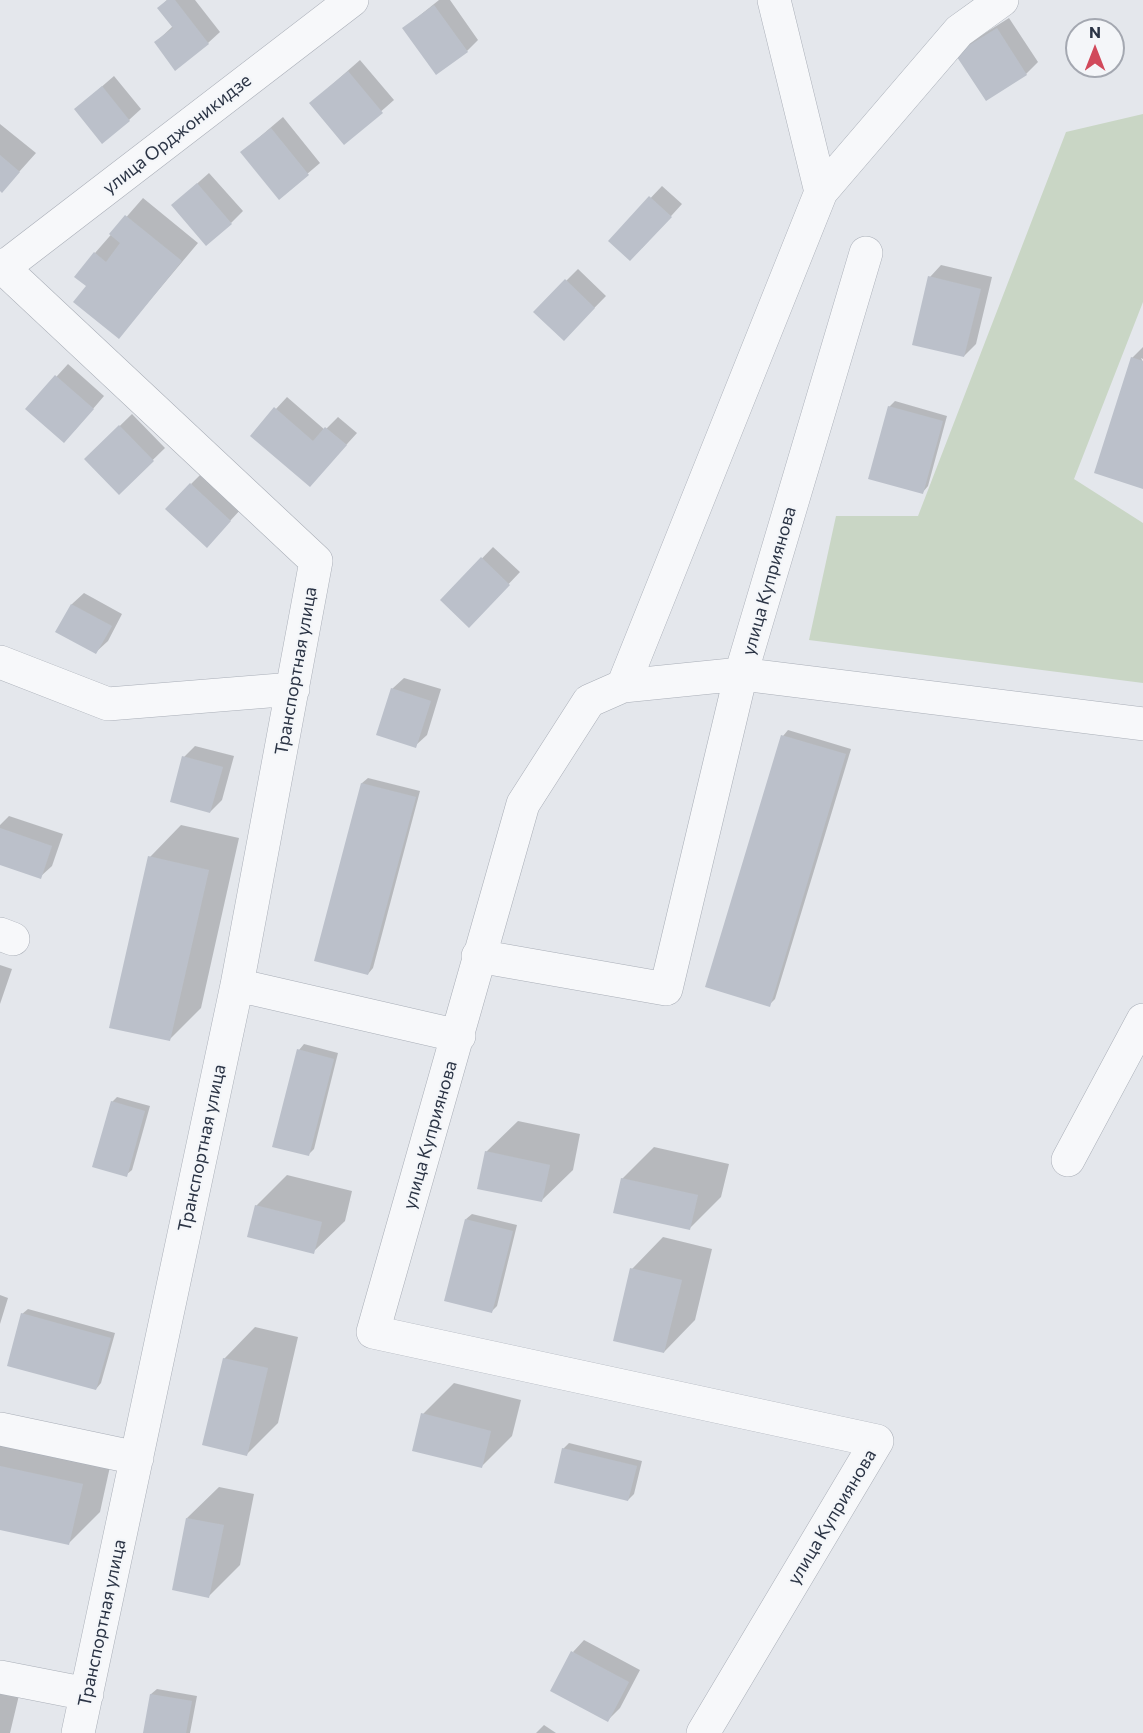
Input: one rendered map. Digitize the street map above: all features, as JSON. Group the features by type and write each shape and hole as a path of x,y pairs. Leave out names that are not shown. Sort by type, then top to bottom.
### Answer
{"street":[{"name":"улица Орджоникидзе","path":"316,561 1,267 352,0"},
{"path":"774,0 821,192"},
{"path":"623,686 821,192 958,31 1002,0"},
{"name":"улица Куприянова","path":"703,1733 877,1441 373,1332 459,1036 478,956 523,804 589,701 623,686 741,674 866,253"},
{"name":"Транспортная улица","path":"78,1733 237,985 316,561"},
{"path":"0,662 108,704 292,689"},
{"path":"478,956 666,989 741,674 1143,724"},
{"path":"237,985 459,1036"},
{"path":"1068,1160 1143,1020"},
{"path":"0,1429 137,1458"},
{"path":"0,1677 87,1694"}],"green space":[{"path":"1143,114 1143,302 1074,479 1143,523 1143,683 809,640 836,516 918,516 1066,132"}],"building":[{"path":"167,0 175,0 209,44 175,71 154,42 173,28 157,8"},
{"path":"434,5 468,52 436,75 402,28"},
{"path":"997,28 1027,75 986,101 955,54"},
{"path":"348,71 383,113 344,145 309,103"},
{"path":"102,86 130,121 102,144 74,109"},
{"path":"271,128 309,175 279,200 240,152"},
{"path":"0,155 20,172 2,193 0,191"},
{"path":"197,183 232,224 206,246 171,205"},
{"path":"649,196 672,217 630,261 608,241"},
{"path":"125,215 182,261 119,339 73,302 86,286 74,277 94,252 106,262 120,243 109,234"},
{"path":"928,276 981,289 964,357 912,345"},
{"path":"565,279 595,308 564,341 533,312"},
{"path":"1131,357 1143,361 1143,489 1094,473"},
{"path":"55,375 94,409 64,443 25,409"},
{"path":"888,406 943,421 923,494 868,479"},
{"path":"274,407 313,441 325,427 347,445 310,487 250,436"},
{"path":"119,425 154,461 119,495 84,459"},
{"path":"190,483 231,521 207,548 165,509"},
{"path":"481,557 510,585 469,628 440,600"},
{"path":"71,604 112,626 96,654 55,632"},
{"path":"391,688 431,701 416,748 376,735"},
{"path":"781,735 846,754 770,1007 705,987"},
{"path":"182,756 223,767 210,813 170,802"},
{"path":"361,783 416,797 368,975 314,961"},
{"path":"0,828 52,846 41,879 0,865"},
{"path":"148,856 209,870 170,1041 109,1028"},
{"path":"297,1049 334,1059 309,1156 272,1147"},
{"path":"111,1101 145,1111 127,1177 92,1167"},
{"path":"485,1151 550,1165 542,1202 477,1189"},
{"path":"621,1178 698,1195 690,1230 613,1213"},
{"path":"255,1205 322,1222 314,1254 247,1237"},
{"path":"465,1219 513,1231 492,1313 444,1301"},
{"path":"630,1268 682,1280 664,1353 613,1341"},
{"path":"21,1313 111,1338 96,1390 7,1366"},
{"path":"223,1358 268,1368 247,1456 202,1445"},
{"path":"421,1413 491,1431 482,1468 412,1451"},
{"path":"562,1448 637,1466 628,1501 554,1483"},
{"path":"0,1466 83,1484 69,1545 0,1530"},
{"path":"186,1518 224,1525 209,1598 172,1590"},
{"path":"571,1651 629,1682 608,1722 550,1691"},
{"path":"150,1694 192,1701 186,1733 143,1733"}]}
